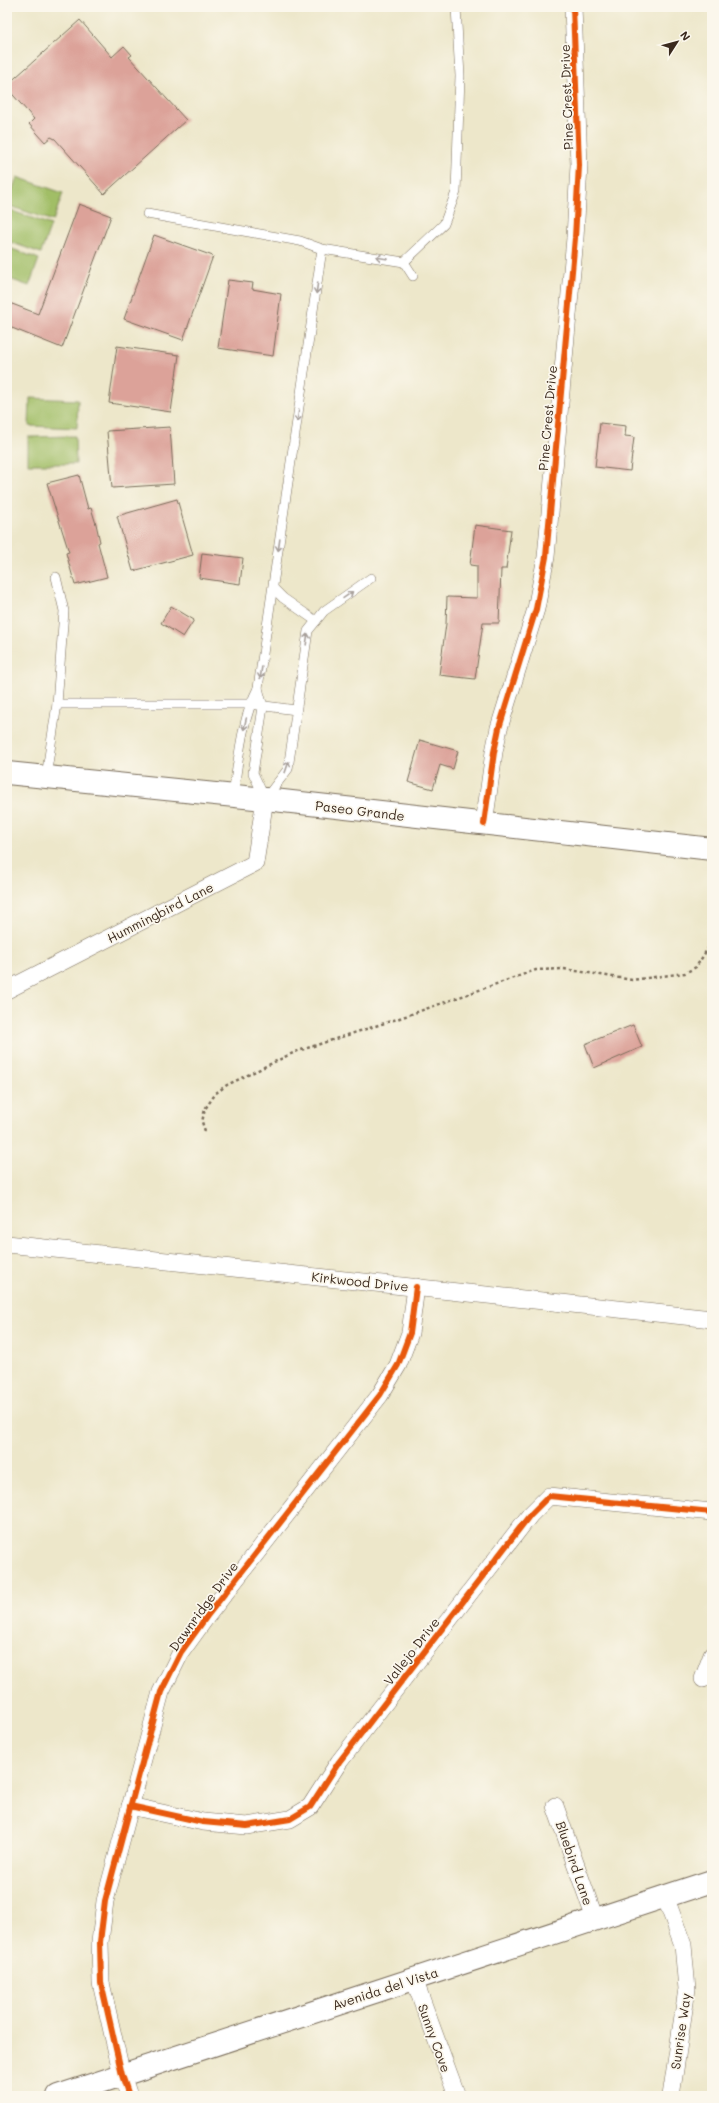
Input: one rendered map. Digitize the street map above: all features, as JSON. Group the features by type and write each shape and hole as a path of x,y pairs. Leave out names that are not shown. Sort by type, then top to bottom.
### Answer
{"main road":[{"name":"Paseo Grande","path":"7,773 233,795 712,849"},
{"name":"Avenida del Vista","path":"58,2096 712,1881"}],"street":[{"name":"Pine Crest Drive","path":"484,824 494,752 499,728 536,609 546,557 575,238 579,165 573,7"},
{"name":"Hummingbird Lane","path":"7,990 255,863 265,799"},
{"name":"Kirkwood Drive","path":"7,1244 416,1286 712,1319"},
{"name":"Dawnridge Drive","path":"129,2096 122,2075 101,1983 100,1942 105,1901 161,1692 181,1652 207,1616 380,1395 398,1365 410,1333 416,1286"},
{"name":"Vallejo Drive","path":"130,1806 203,1822 247,1826 290,1819 310,1807 339,1762 530,1515 549,1496 712,1512"},
{"path":"703,1679 712,1656"},
{"name":"Bluebird Lane","path":"555,1806 595,1920"},
{"name":"Sunrise Way","path":"665,1896 683,1945 687,1989 671,2096"},
{"name":"Sunny Cove","path":"414,1979 457,2096"}],"lane":[{"path":"404,262 444,224 456,192 460,76 456,7"},
{"path":"147,214 300,241 322,249 404,262 413,276"},
{"path":"233,795 244,726 250,704 258,688 322,249"},
{"path":"46,777 57,704 64,611 56,577"},
{"path":"258,688 263,707 253,773 265,799 288,769 308,631 324,611 371,578"},
{"path":"273,588 283,598 316,621"},
{"path":"57,704 250,704 263,707 296,710"}],"path":[{"path":"205,1131 202,1122 205,1108 216,1093 226,1085 294,1052 397,1019 536,970 564,969 632,980 685,973 696,967 712,942"}],"green space":[{"path":"17,177 63,193 53,221 7,205"},
{"path":"7,209 51,225 41,253 7,241"},
{"path":"7,247 39,259 29,286 7,278"},
{"path":"30,398 78,400 77,428 29,426"},
{"path":"75,436 76,464 28,464 28,437"}],"building":[{"path":"80,20 112,57 124,46 132,55 129,57 186,120 104,194 55,139 51,137 45,142 29,124 34,119 7,88 7,85"},
{"path":"79,204 111,216 62,348 7,326 7,302 38,314"},
{"path":"154,235 213,256 183,340 124,319"},
{"path":"228,280 253,283 252,289 281,294 273,356 218,348"},
{"path":"117,346 179,355 171,412 109,403"},
{"path":"600,423 626,426 625,436 634,437 630,471 595,467"},
{"path":"170,427 174,484 112,488 107,431"},
{"path":"79,475 88,509 91,508 96,524 100,542 98,543 107,577 75,585 66,553 69,552 47,483"},
{"path":"177,499 193,555 133,571 117,516"},
{"path":"475,525 511,530 506,569 501,569 499,623 483,623 475,679 439,675 446,624 447,597 477,598 477,566 470,565"},
{"path":"202,553 243,558 240,584 199,578"},
{"path":"171,606 194,620 183,637 161,623"},
{"path":"420,740 458,751 453,769 440,765 433,789 408,782"},
{"path":"633,1025 642,1047 594,1068 585,1044"}],"cycle path":[{"path":"484,824 494,752 499,728 536,609 546,557 575,238 579,165 573,7"},
{"path":"129,2096 122,2075 101,1983 100,1942 105,1901 161,1692 181,1652 207,1616 380,1395 398,1365 410,1333 416,1287"},
{"path":"130,1806 203,1822 247,1826 290,1819 310,1807 339,1762 530,1515 549,1496 712,1512"}]}
